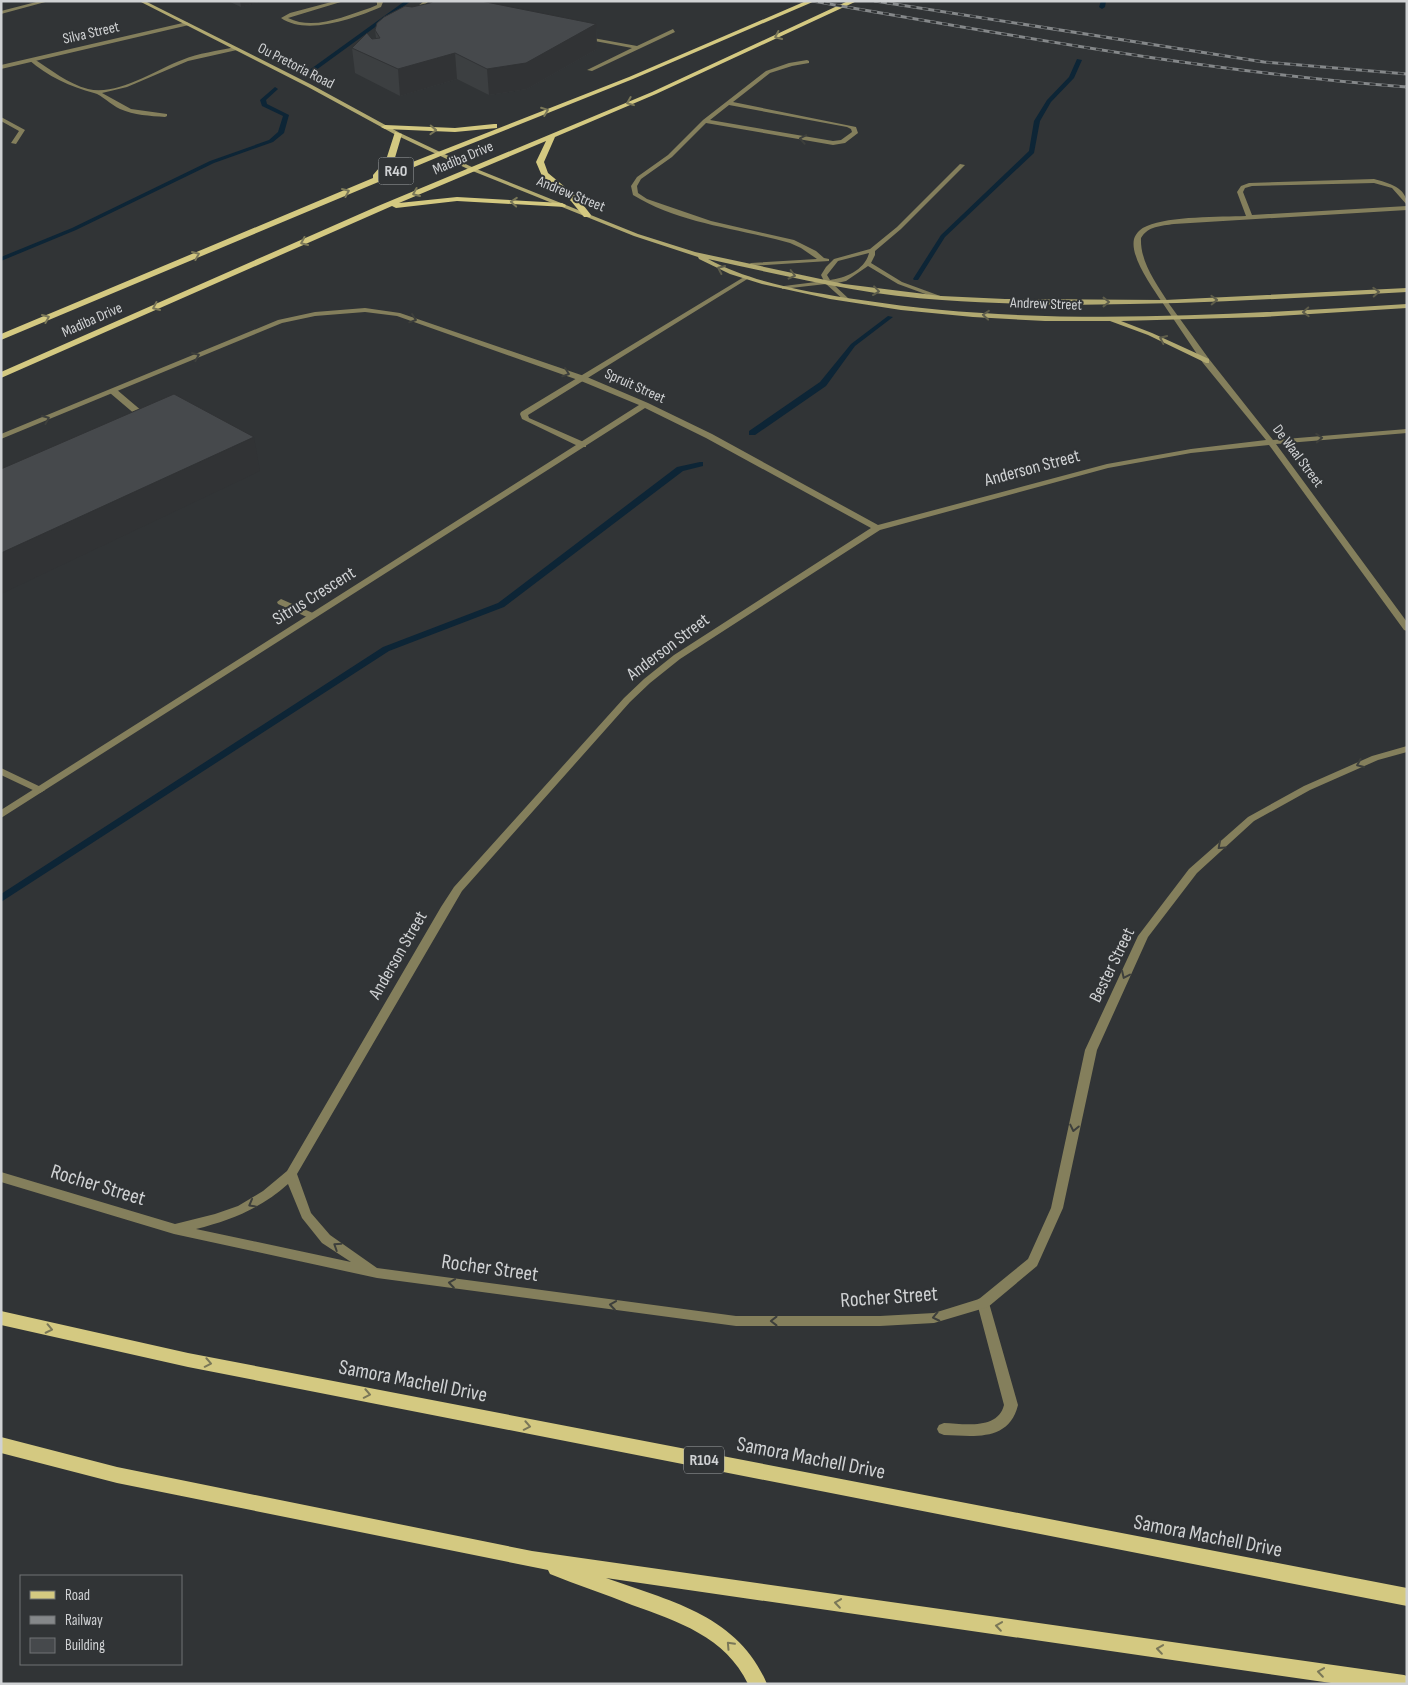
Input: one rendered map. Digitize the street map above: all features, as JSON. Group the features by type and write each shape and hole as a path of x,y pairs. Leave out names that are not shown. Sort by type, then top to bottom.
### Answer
{"main road":[{"name":"Ou Pretoria Road","path":"142,1 310,86 384,127 440,153"},
{"name":"Madiba Drive","path":"1,337 440,153 631,78 812,1"},
{"name":"Madiba Drive","path":"1,375 381,208 654,93 854,1"},
{"path":"384,127 455,130 518,122"},
{"path":"373,181 390,161 398,134"},
{"path":"553,134 540,162 545,174 574,199 587,215"},
{"name":"Andrew Street","path":"440,153 472,169 636,235 693,254 828,283 878,291 941,298 1014,301 1165,302 1407,290"},
{"path":"381,208 457,200 562,205"},
{"name":"Andrew Street","path":"693,254 722,270 784,288 874,305 1004,316 1105,319 1176,318 1407,306"},
{"path":"1105,319 1150,334 1206,361"},
{"name":"Samora Machell Drive","path":"1,1318 188,1360 1407,1597"},
{"path":"1,1445 117,1475 532,1559 1404,1684"},
{"path":"532,1559 694,1619 725,1639 750,1668 758,1684"}],"street":[{"path":"1,13 47,1"},
{"path":"342,1 292,14 284,18 298,25 317,25 372,9 379,6 380,2 378,1"},
{"path":"407,17 427,1"},
{"path":"419,8 428,8"},
{"name":"Silva Street","path":"1,67 186,24"},
{"path":"590,70 673,31"},
{"path":"574,35 640,48"},
{"path":"97,92 142,80 188,59 235,49"},
{"path":"32,60 82,89 97,92 120,108 130,112 165,115"},
{"path":"806,62 791,64 768,72 705,121 670,156 640,178 634,186 635,194 674,212 729,228 803,245 823,260"},
{"path":"705,121 833,143 843,142 855,133 856,130 848,126 728,103"},
{"path":"1,119 22,130 14,143"},
{"path":"751,265 836,260 872,250 899,228 962,165"},
{"path":"1407,203 1394,187 1374,181 1251,184 1243,187 1240,192 1250,217 1407,208"},
{"name":"De Waal Street","path":"1250,217 1174,222 1149,226 1140,232 1137,240 1137,252 1165,302 1206,361 1270,442 1407,628"},
{"path":"784,288 844,280 853,276 867,263 872,257 872,250"},
{"path":"836,260 824,275 828,283 847,300"},
{"path":"867,263 900,283 941,298"},
{"path":"583,445 524,417 524,414 746,278"},
{"name":"Spruit Street","path":"113,391 280,321 314,314 365,310 398,314 584,379 646,405 709,436 877,528"},
{"path":"1,437 113,391 155,427"},
{"name":"Sitrus Crescent","path":"1,815 646,405"},
{"name":"Anderson Street","path":"174,1229 221,1217 250,1206 270,1193 291,1174 458,889 627,700 677,657 877,528 1107,466 1191,451 1270,442 1407,432"},
{"path":"281,602 312,616"},
{"name":"Bester Street","path":"983,1303 1033,1262 1057,1208 1091,1050 1143,936 1193,871 1251,819 1307,788 1375,758 1407,749"},
{"path":"1,771 40,790"},
{"path":"291,1174 306,1215 326,1239 377,1273"},
{"name":"Rocher Street","path":"1,1177 174,1229 377,1273 736,1321 880,1321 934,1318 983,1303"},
{"path":"944,1430 989,1429 1007,1420 1011,1412 983,1303"}],"building":[{"path":"434,1 481,1 596,24 526,63 487,69 455,53 398,69 352,48 367,33 372,39 380,38 375,30 377,23 384,17 405,6 412,7"},
{"path":"174,394 254,437 1,553 1,469"}],"waterway":[{"path":"310,72 409,1"},
{"path":"1102,7 1104,1"},
{"path":"916,279 943,236 1032,152 1037,121 1049,101 1071,78 1079,60"},
{"path":"1,259 74,229 212,162 271,141 281,133 286,115 264,105 263,100 275,89"},
{"path":"752,433 823,384 853,345 890,317"},
{"path":"1,899 386,649 501,605 680,469 700,464"}],"railway":[{"path":"812,1 1183,62 1258,72 1407,87"},
{"path":"875,1 1264,62 1407,74"}]}
